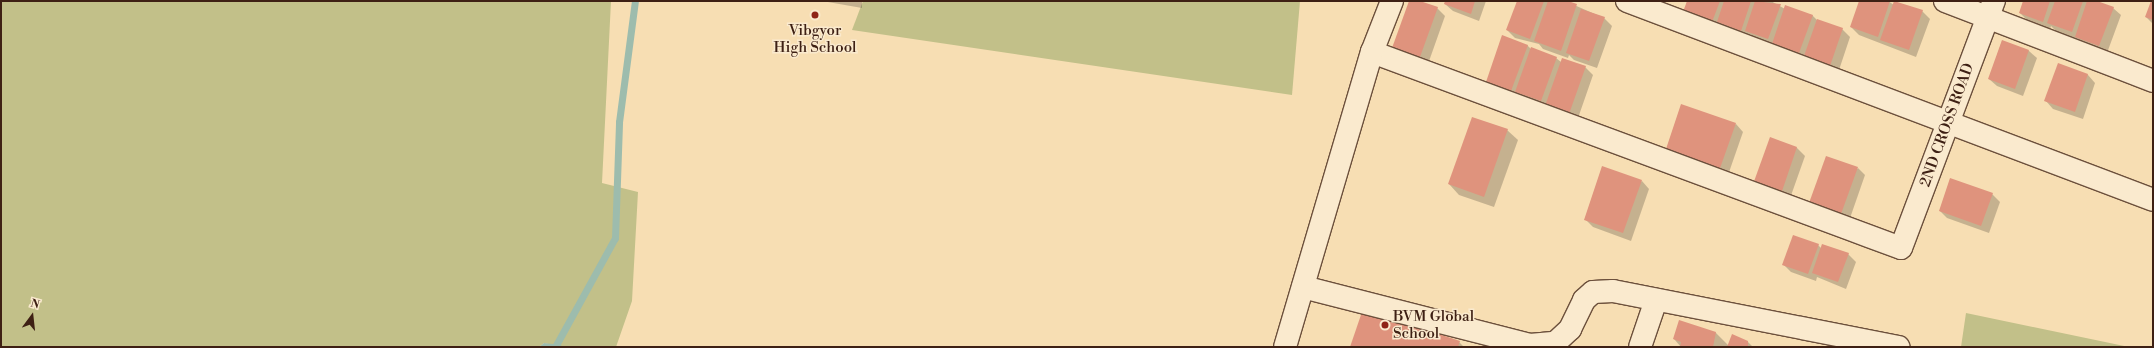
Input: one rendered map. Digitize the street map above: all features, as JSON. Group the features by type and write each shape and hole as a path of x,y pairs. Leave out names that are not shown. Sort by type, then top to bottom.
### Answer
{"street":[{"path":"1285,347 1304,287 1372,52 1392,1"},
{"path":"1627,1 2153,200"},
{"path":"1945,1 1991,9 2153,81"},
{"name":"2ND CROSS ROAD","path":"1372,52 1901,248 1991,9"},
{"path":"1304,287 1530,344 1555,343 1570,329 1584,300 1594,292 1613,291 1899,347"},
{"path":"1640,347 1656,300"}],"shaded area":[{"path":"1,1 611,1 602,183 638,192 632,301 616,347 562,347 544,343 539,347 1,347"},
{"path":"863,1 1300,1 1292,95 852,30"},
{"path":"1966,313 2129,347 1961,347"},
{"path":"544,343 561,345 562,347 539,347"}],"building":[{"path":"1409,1 1420,1 1438,7 1420,57 1392,48"},
{"path":"1445,1 1475,1 1471,14 1444,4"},
{"path":"1517,1 1544,1 1530,39 1506,30"},
{"path":"1548,1 1568,1 1577,4 1561,51 1534,41"},
{"path":"1687,1 1720,1 1712,22 1683,12"},
{"path":"1724,1 1751,1 1741,31 1717,22"},
{"path":"1755,1 1781,4 1768,39 1745,31"},
{"path":"1859,1 1890,1 1878,37 1850,27"},
{"path":"1894,1 1923,10 1909,50 1880,40"},
{"path":"2023,1 2050,1 2043,22 2019,13"},
{"path":"2055,1 2083,1 2072,32 2047,23"},
{"path":"2087,1 2097,1 2114,7 2099,46 2075,37"},
{"path":"2151,1 2153,1 2153,20 2145,17"},
{"path":"1785,5 1813,15 1799,53 1772,44"},
{"path":"1581,9 1605,17 1589,61 1566,53"},
{"path":"1817,19 1843,28 1830,66 1804,56"},
{"path":"1502,35 1528,45 1511,91 1486,82"},
{"path":"2002,40 2029,50 2015,89 1988,79"},
{"path":"1531,47 1557,57 1541,101 1515,92"},
{"path":"1562,58 1586,66 1569,114 1545,106"},
{"path":"2058,63 2088,74 2075,112 2044,101"},
{"path":"1681,104 1736,123 1719,171 1665,152"},
{"path":"1472,117 1508,129 1484,197 1448,184"},
{"path":"1770,137 1797,147 1780,197 1752,187"},
{"path":"1826,156 1858,167 1841,214 1809,203"},
{"path":"1602,166 1642,180 1623,233 1584,220"},
{"path":"1950,178 1993,193 1981,226 1939,211"},
{"path":"1793,235 1819,244 1808,274 1782,265"},
{"path":"1822,244 1849,253 1838,282 1812,273"},
{"name":"BVM Global School","path":"1363,309 1460,341 1458,347 1350,347"},
{"path":"1679,320 1716,332 1713,347 1680,347 1681,342 1673,339"},
{"path":"1732,334 1748,341 1748,347 1727,347"}],"waterway":[{"path":"555,347 615,238 619,122 635,1"}],"place":[{"name":"Vibgyor High School","path":"815,15"},
{"name":"BVM Global School","path":"1385,325"}]}
